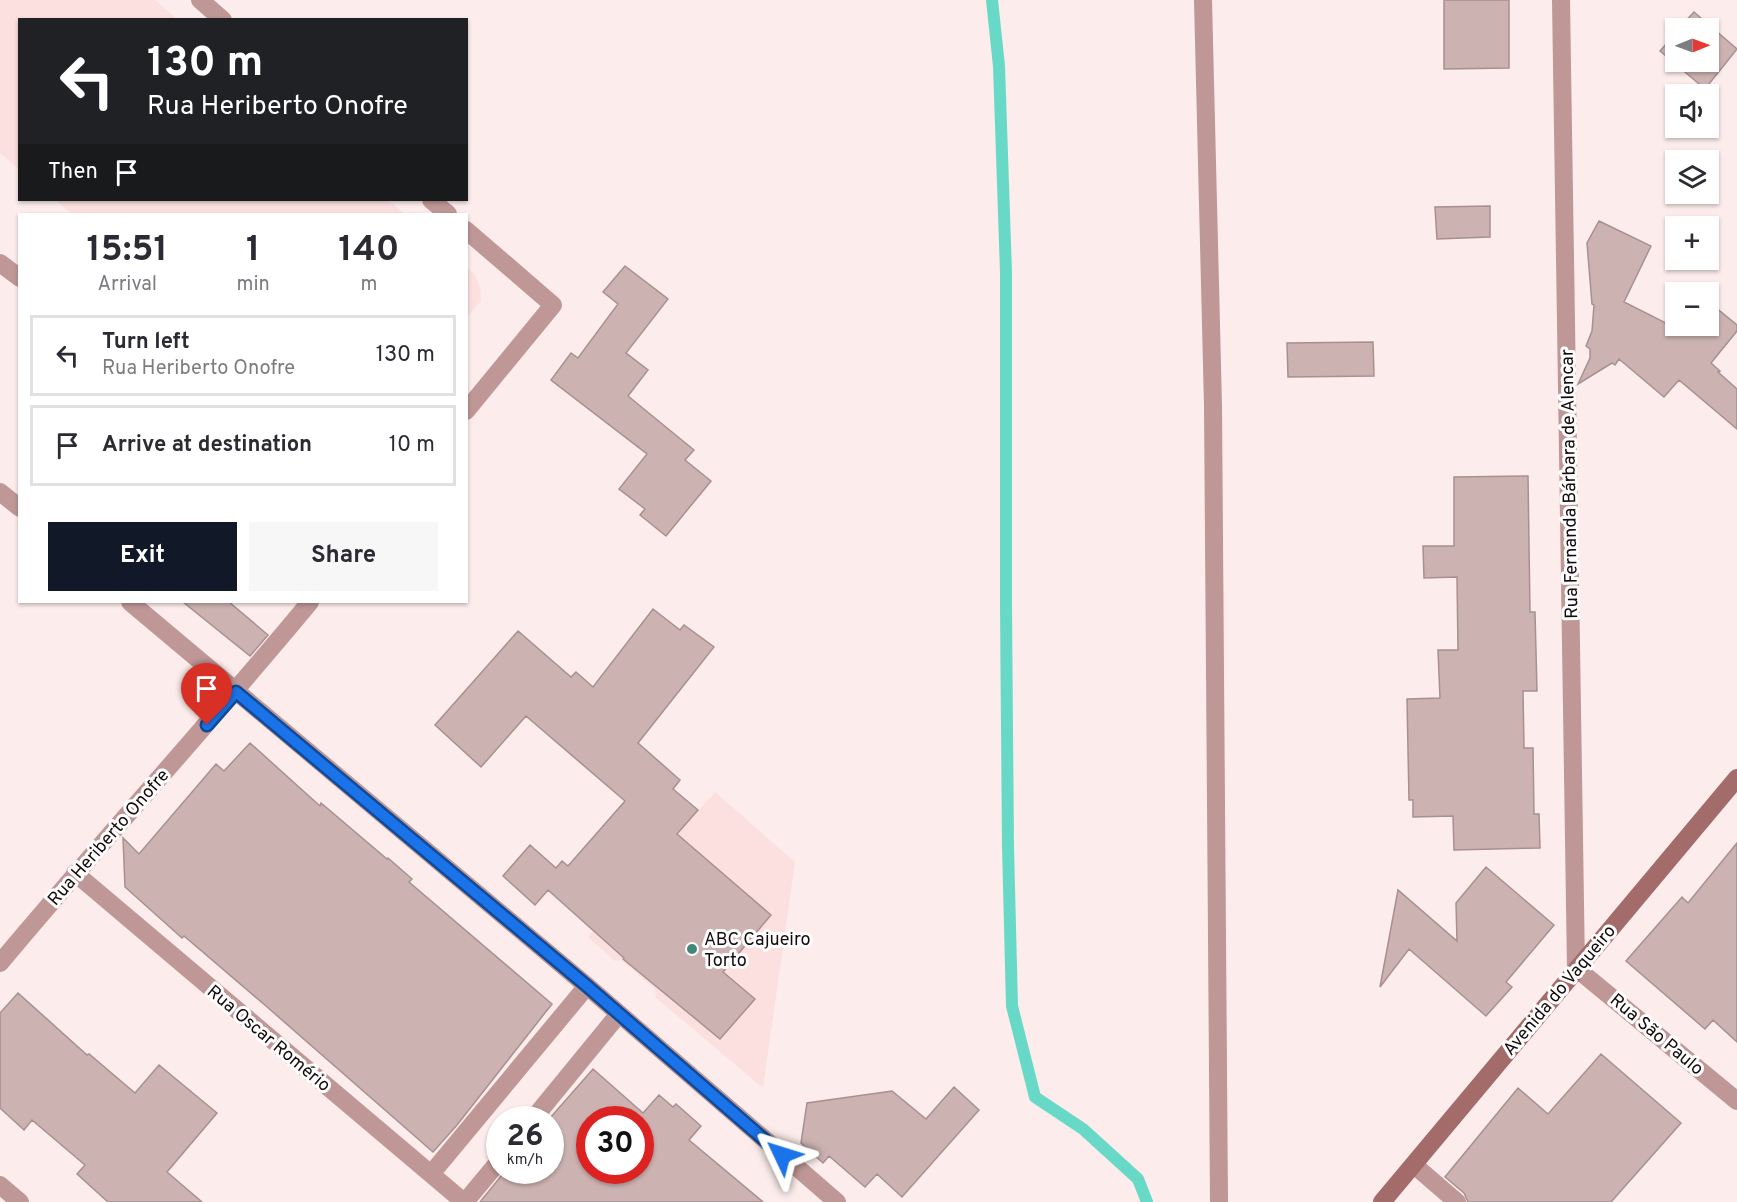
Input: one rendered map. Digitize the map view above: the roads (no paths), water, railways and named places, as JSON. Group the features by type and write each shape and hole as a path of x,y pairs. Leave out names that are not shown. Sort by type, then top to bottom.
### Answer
{"street":[{"path":"200,0 221,18"},
{"path":"1203,0 1213,406 1219,1202"},
{"name":"Rua Fernanda Bárbara de Alencar","path":"1561,0 1576,968"},
{"path":"432,201 447,213"},
{"path":"468,232 553,305 468,409"},
{"path":"0,263 18,276"},
{"path":"0,492 18,506"},
{"path":"131,603 587,986 837,1202"},
{"name":"Rua Heriberto Onofre","path":"0,963 75,873 236,692 309,603"},
{"name":"Avenida do Vaqueiro","path":"1382,1202 1737,778"},
{"name":"Rua Oscar Romério","path":"75,873 464,1202"},
{"name":"Rua São Paulo","path":"1576,968 1737,1101"},
{"path":"431,1174 587,986"},
{"path":"544,1106 618,1015"},
{"path":"1414,1165 1457,1202"},
{"path":"464,1202 486,1176"},
{"path":"0,1185 20,1202"}],"waterway":[{"path":"992,0 999,66 1006,272 1006,609 1012,1006 1035,1097 1083,1129 1138,1179 1147,1202"}],"place":[{"name":"ABC Cajueiro Torto","path":"692,949"}]}
